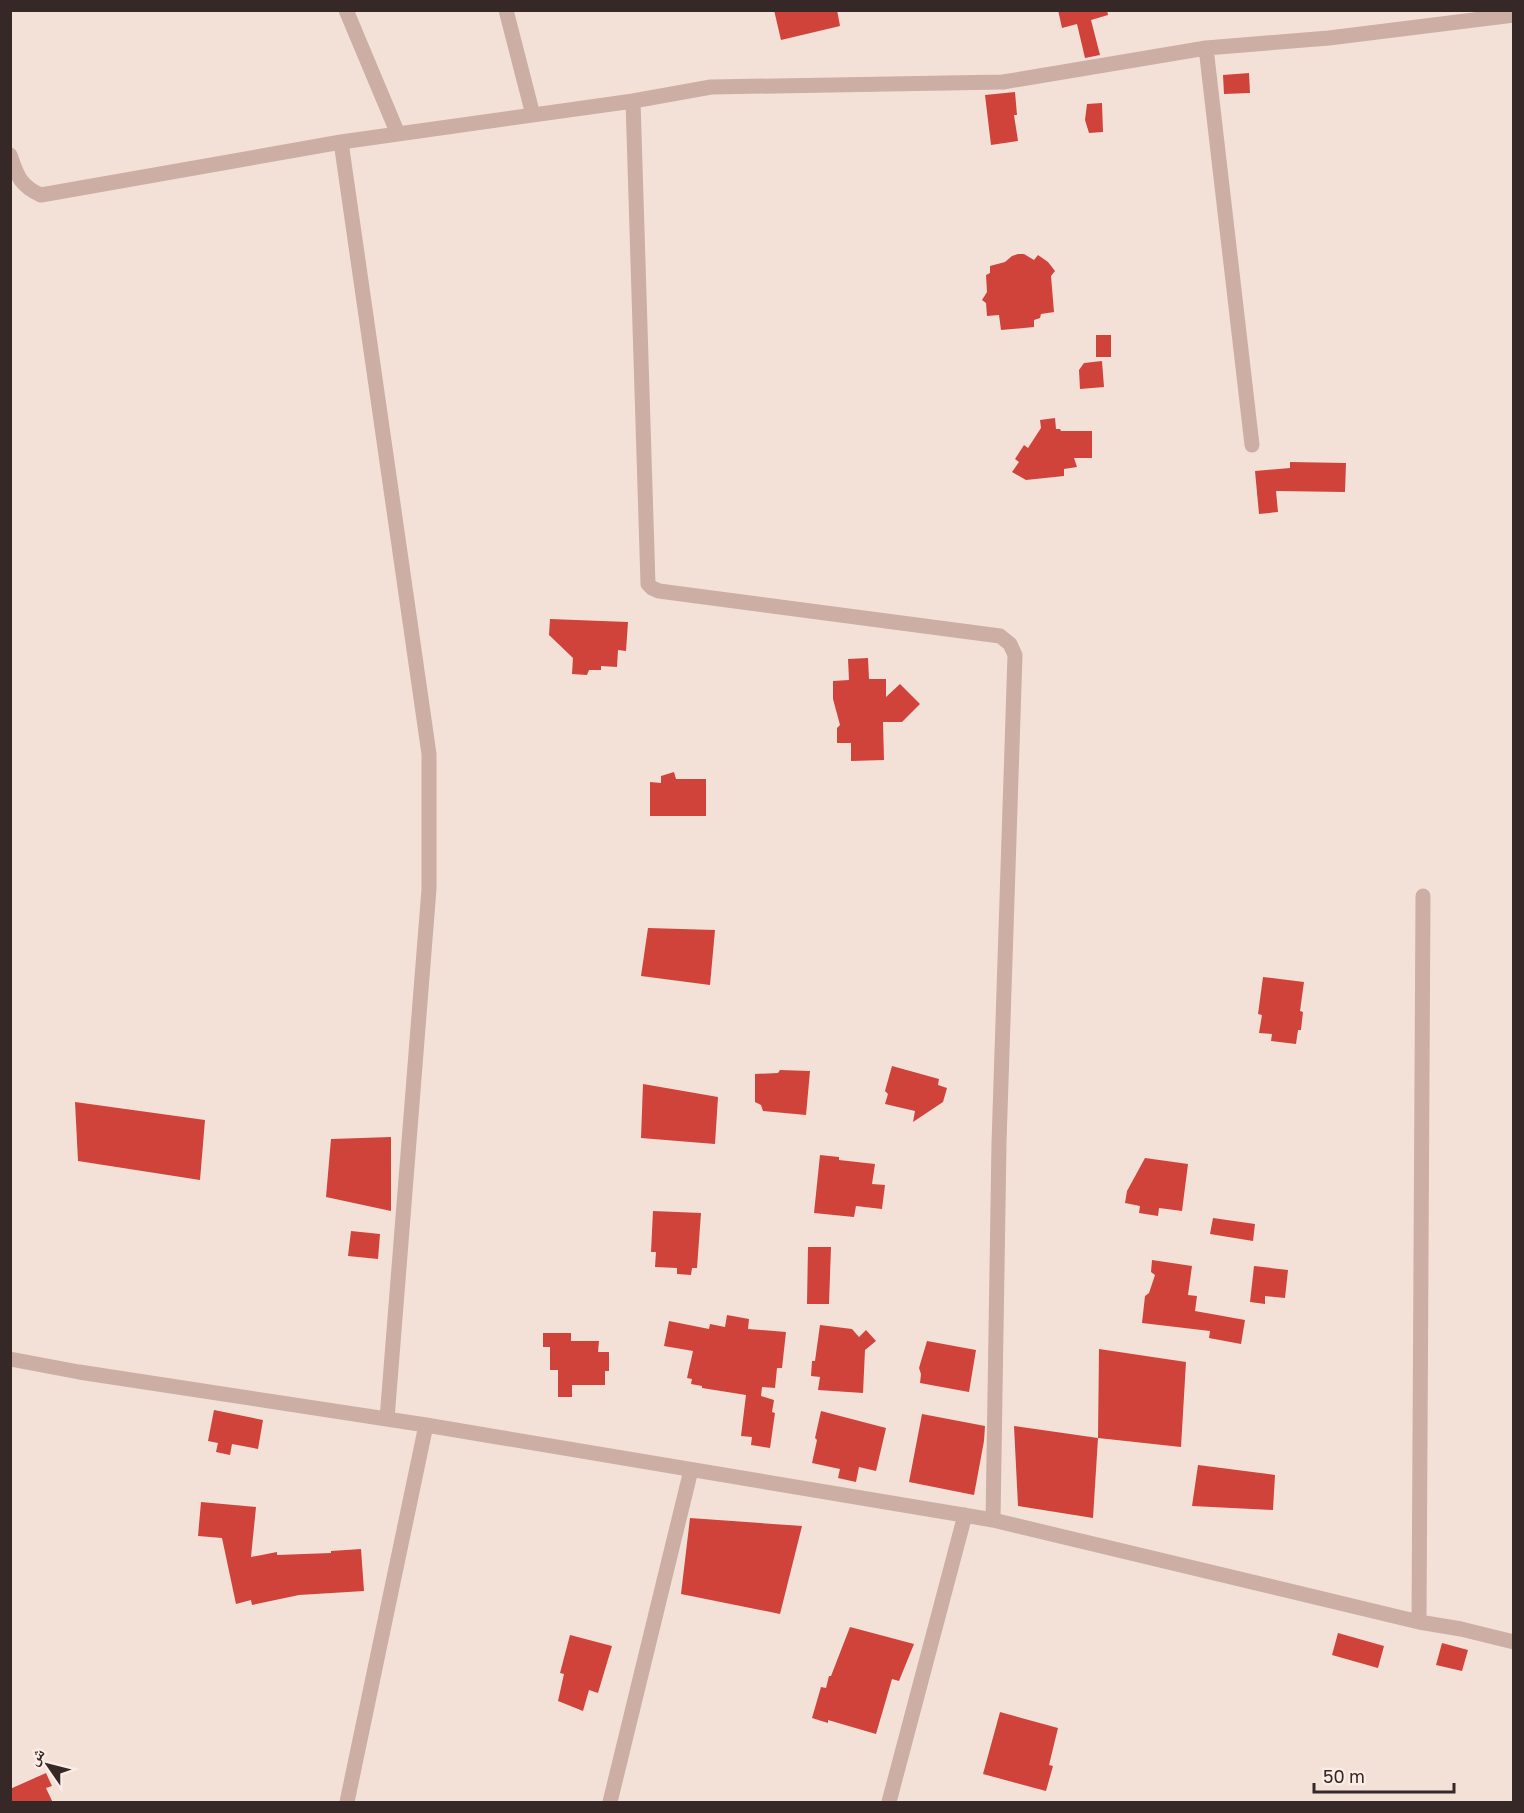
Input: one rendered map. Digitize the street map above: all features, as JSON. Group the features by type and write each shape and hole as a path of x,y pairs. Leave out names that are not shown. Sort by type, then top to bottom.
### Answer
{"street":[{"path":"346,10 398,134"},
{"path":"506,10 533,115"},
{"path":"10,155 18,177 29,190 41,195 341,142 633,101 711,87 1004,82 1206,48 1329,38 1514,15"},
{"path":"1206,48 1252,445"},
{"path":"633,101 648,584 659,591 1000,636 1010,644 1015,655 999,1143 993,1520"},
{"path":"341,142 429,754 429,889 387,1419"},
{"path":"1419,1622 1423,896"},
{"path":"10,1359 79,1372 426,1425 993,1520 1419,1622 1461,1629 1514,1642"},
{"path":"347,1803 426,1425"},
{"path":"610,1803 691,1470"},
{"path":"889,1803 965,1515"}],"building":[{"path":"774,10 837,10 840,26 781,40"},
{"path":"1058,10 1107,10 1108,15 1091,20 1100,55 1085,58 1077,24 1062,28"},
{"path":"1249,73 1250,93 1224,94 1223,75"},
{"path":"1015,92 1017,115 1014,115 1018,141 991,145 985,95"},
{"path":"1102,103 1103,132 1089,133 1085,120 1087,104"},
{"path":"1018,254 1024,254 1034,260 1038,255 1055,271 1051,276 1054,312 1041,314 1040,318 1034,320 1034,327 1001,330 999,315 987,316 986,303 982,300 987,292 986,275 990,273 990,266 1005,262"},
{"path":"1096,335 1111,335 1111,357 1096,357"},
{"path":"1102,361 1104,387 1080,389 1079,370 1084,363"},
{"path":"1055,418 1056,429 1061,431 1092,431 1092,458 1074,458 1077,467 1064,469 1064,476 1026,480 1012,472 1019,462 1015,459 1024,445 1028,448 1041,428 1040,420"},
{"path":"1290,462 1346,463 1345,492 1276,491 1278,512 1259,514 1255,471 1290,468"},
{"path":"550,619 628,622 626,651 618,650 617,667 601,666 601,670 589,670 587,675 572,674 573,658 549,635"},
{"path":"868,658 869,679 886,679 886,697 900,684 920,704 902,722 883,722 884,760 851,761 851,743 837,743 837,728 840,725 833,699 833,681 849,680 848,659"},
{"path":"674,772 676,779 706,779 706,816 650,816 650,782 661,783 661,776"},
{"path":"648,928 715,930 710,985 641,976"},
{"path":"1263,977 1304,982 1300,1011 1303,1012 1301,1030 1298,1030 1296,1044 1271,1041 1272,1034 1259,1033 1262,1015 1258,1014"},
{"path":"892,1066 939,1079 938,1085 947,1088 943,1102 913,1122 915,1111 885,1104 888,1094 885,1091"},
{"path":"780,1070 810,1071 806,1115 763,1111 761,1105 755,1102 755,1074 778,1073"},
{"path":"643,1084 718,1097 715,1144 641,1138"},
{"path":"75,1102 205,1120 200,1180 78,1161"},
{"path":"391,1137 391,1211 326,1197 331,1139"},
{"path":"820,1155 839,1157 839,1160 875,1164 872,1184 885,1185 882,1209 856,1206 854,1217 814,1213"},
{"path":"1145,1158 1188,1164 1182,1211 1159,1208 1158,1216 1139,1213 1140,1206 1125,1203 1127,1191"},
{"path":"653,1211 701,1213 697,1268 692,1268 691,1275 677,1274 677,1268 655,1267 656,1252 651,1252"},
{"path":"1213,1218 1255,1224 1253,1241 1210,1234"},
{"path":"351,1231 380,1234 378,1259 348,1256"},
{"path":"808,1247 831,1247 829,1304 807,1304"},
{"path":"1152,1260 1192,1266 1188,1295 1197,1296 1195,1311 1245,1320 1241,1344 1209,1338 1210,1331 1142,1323 1145,1296 1149,1293 1155,1275 1151,1272"},
{"path":"1254,1266 1288,1270 1285,1298 1265,1296 1265,1304 1250,1302"},
{"path":"727,1315 749,1319 748,1329 786,1332 782,1368 777,1368 775,1388 762,1387 761,1396 774,1400 772,1412 775,1413 770,1448 751,1445 752,1437 741,1436 746,1395 691,1384 692,1379 687,1378 693,1351 664,1346 669,1321 709,1329 710,1324 725,1327"},
{"path":"820,1325 852,1329 859,1337 866,1330 876,1341 865,1350 863,1393 818,1390 820,1377 811,1376"},
{"path":"543,1333 571,1333 571,1341 599,1341 598,1352 609,1352 609,1371 605,1371 605,1385 572,1385 572,1397 558,1397 558,1370 550,1370 550,1347 543,1347"},
{"path":"927,1341 976,1350 969,1392 920,1383 919,1368"},
{"path":"1099,1349 1186,1362 1181,1447 1098,1438"},
{"path":"214,1410 263,1420 258,1449 232,1444 230,1455 216,1452 218,1443 208,1441"},
{"path":"821,1411 886,1428 876,1471 859,1467 856,1482 838,1478 840,1469 812,1463"},
{"path":"922,1414 985,1426 974,1495 909,1482"},
{"path":"1014,1426 1098,1438 1093,1518 1018,1506"},
{"path":"1198,1465 1275,1475 1273,1510 1192,1506"},
{"path":"201,1502 256,1507 251,1557 277,1552 277,1555 331,1553 331,1551 361,1549 364,1591 299,1595 252,1605 251,1600 236,1604 222,1538 198,1536"},
{"path":"690,1518 802,1526 780,1614 681,1594"},
{"path":"850,1627 914,1644 899,1681 892,1679 876,1734 828,1720 828,1723 812,1718 821,1687 826,1688"},
{"path":"1338,1633 1384,1646 1378,1668 1332,1655"},
{"path":"570,1635 612,1646 598,1693 589,1690 583,1711 558,1701 564,1674 560,1673"},
{"path":"1442,1643 1468,1650 1462,1671 1436,1665"},
{"path":"1000,1712 1058,1728 1049,1765 1053,1766 1046,1791 983,1774"},
{"path":"46,1773 52,1786 46,1788 53,1803 10,1803 10,1789"}]}
